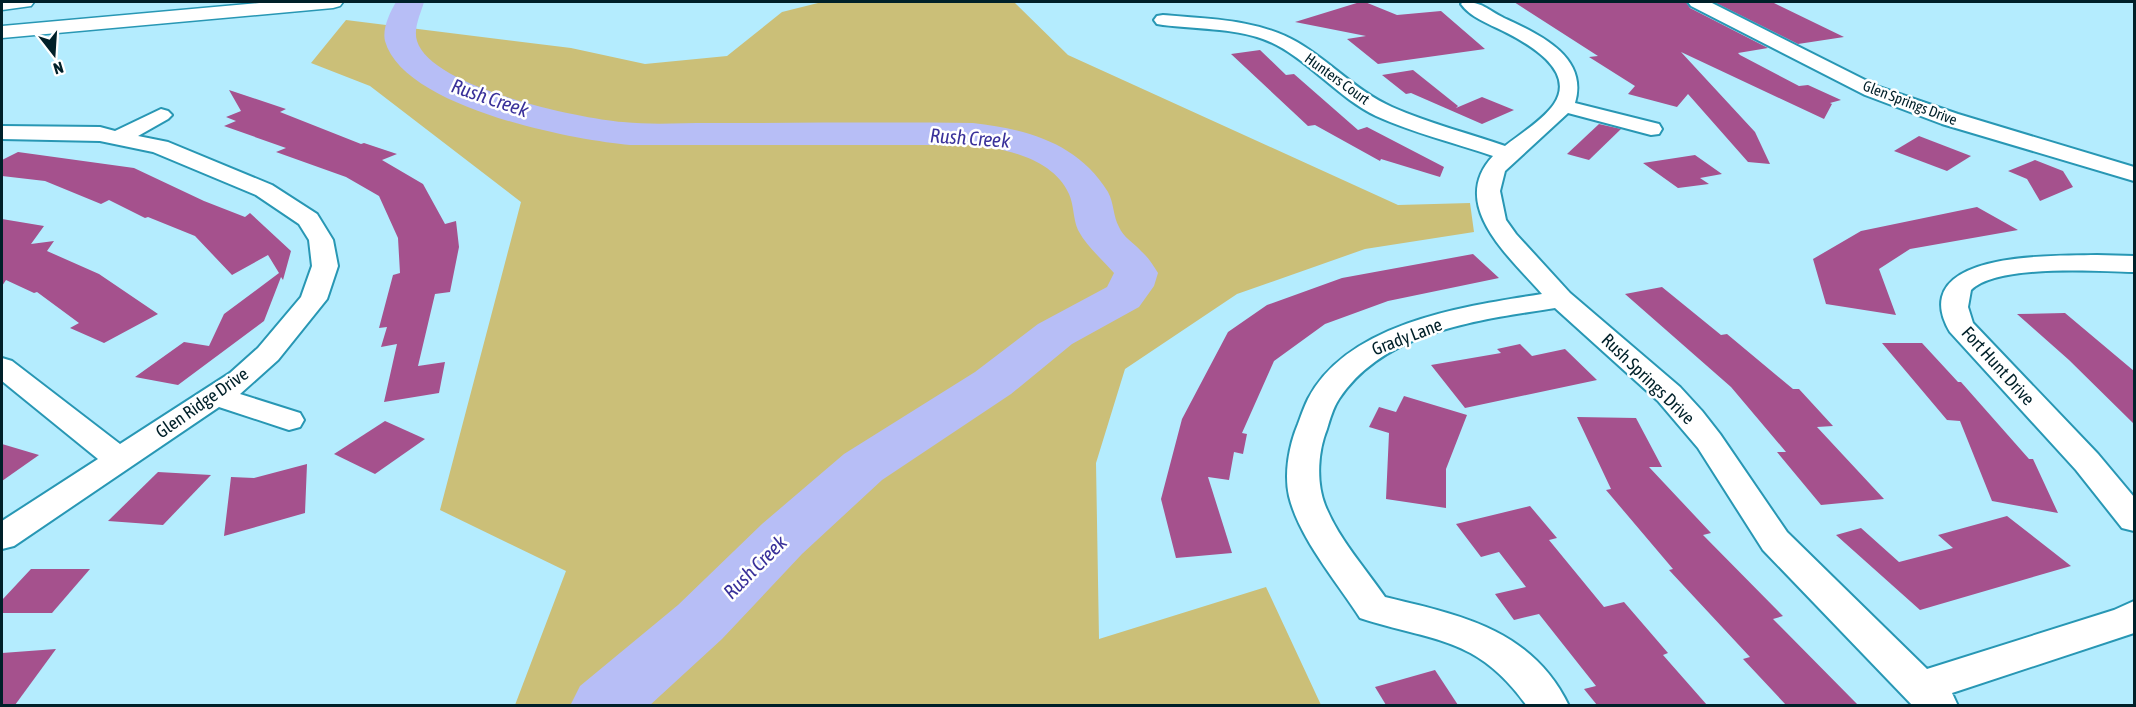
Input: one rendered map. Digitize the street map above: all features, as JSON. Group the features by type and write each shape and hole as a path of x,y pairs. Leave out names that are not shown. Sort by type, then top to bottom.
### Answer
{"highway":[{"path":"2,4 24,2"},
{"path":"2,32 333,2"},
{"path":"2,38 245,10"}],"street":[{"path":"1471,2 1470,4 1485,15 1536,40 1557,59 1567,75 1569,90 1564,106 1651,129"},
{"name":"Glen Springs Drive","path":"1697,2 1872,91 1950,119 2134,174"},
{"name":"Hunters Court","path":"1163,20 1227,26 1269,35 1292,47 1364,101 1385,112 1508,154"},
{"name":"Rush Springs Drive","path":"1564,106 1494,169 1488,191 1494,220 1507,238 1562,299 1676,402 1709,441 1775,541 1930,696"},
{"path":"117,138 161,114"},
{"name":"Glen Ridge Drive","path":"2,133 75,132 160,147 264,190 308,219 321,240 324,266 315,299 268,354 240,380 2,537"},
{"name":"Fort Hunt Drive","path":"2134,264 2071,263 1999,269 1966,279 1955,294 1953,309 1960,326 1966,333 2087,462 2134,519"},
{"name":"Grady Lane","path":"1550,705 1530,678 1496,648 1455,631 1373,608 1316,521 1305,494 1305,452 1314,414 1342,372 1366,352 1390,340 1471,314 1562,299"},
{"path":"2,367 120,459"},
{"path":"216,396 289,420"},
{"path":"1930,696 2126,621 2134,615"}],"shaded area":[{"path":"822,2 1014,2 1068,55 1398,205 1470,203 1474,232 1365,249 1237,294 1125,369 1096,463 1099,639 1266,587 1321,705 515,705 566,571 440,510 521,202 370,86 311,63 346,20 571,48 645,64 727,56 782,12"}],"building":[{"path":"1360,2 1397,15 1441,11 1485,49 1378,64 1347,39 1366,36 1295,22"},
{"path":"1514,2 1686,2 1690,8 1768,48 1738,53 1740,55 1799,86 1808,85 1841,100 1830,103 1832,104 1824,119 1681,52 1755,132 1770,164 1748,162 1688,94 1677,107 1628,94 1635,86 1589,57 1598,56"},
{"path":"1714,2 1772,2 1844,37 1798,44"},
{"path":"1260,50 1286,75 1294,74 1358,130 1367,127 1444,167 1440,177 1381,159 1380,161 1315,125 1308,126 1231,54"},
{"path":"1413,70 1458,106 1456,108 1482,97 1514,110 1482,124 1411,93 1406,94 1382,75"},
{"path":"229,90 286,109 280,112 361,144 397,154 382,160 423,184 445,224 456,221 459,247 450,292 435,294 418,366 445,362 439,393 384,402 397,344 381,347 387,327 379,328 393,275 400,273 398,238 379,196 346,177 276,152 286,148 224,126 236,121 226,117 241,111"},
{"path":"1599,124 1621,129 1589,160 1567,154"},
{"path":"1919,136 1971,156 1947,171 1894,151"},
{"path":"18,152 134,168 204,201 245,217 250,213 291,251 283,280 281,277 264,321 178,385 135,377 184,342 209,346 224,314 279,273 268,255 232,275 195,236 148,217 145,218 109,200 101,204 45,181 2,176 2,160"},
{"path":"1695,155 1722,174 1700,178 1709,184 1678,188 1643,163"},
{"path":"2035,160 2063,171 2073,187 2040,201 2027,179 2008,171"},
{"path":"1977,207 2018,230 1910,249 1879,269 1896,315 1826,304 1813,259 1861,231"},
{"path":"2,219 44,226 31,244 54,241 47,251 99,274 158,314 104,343 70,328 79,323 37,292 34,293 6,280 2,286"},
{"path":"1473,254 1499,278 1388,301 1325,324 1274,361 1242,433 1247,434 1243,454 1234,452 1229,480 1208,477 1232,553 1176,558 1161,499 1182,419 1228,332 1267,305 1342,278"},
{"path":"1662,287 1721,335 1727,334 1793,389 1799,389 1833,426 1817,427 1884,499 1821,505 1777,452 1786,452 1731,387 1625,294"},
{"path":"2065,313 2134,371 2134,424 2069,360 2017,314"},
{"path":"1882,343 1922,343 1958,382 1961,382 2029,459 2033,459 2058,513 1992,501 1960,421 1947,420"},
{"path":"1520,344 1532,356 1565,349 1597,380 1465,408 1431,365 1501,353 1497,349"},
{"path":"1404,396 1467,415 1446,469 1446,508 1386,499 1389,433 1369,427 1379,407 1396,412"},
{"path":"1577,417 1636,418 1662,467 1649,467 1711,533 1703,535 1783,616 1773,619 1858,705 1786,705 1743,659 1750,657 1669,570 1673,569 1606,490 1611,489"},
{"path":"385,421 425,439 375,474 334,454"},
{"path":"2,444 39,455 2,481"},
{"path":"307,464 305,513 224,536 231,477 254,478"},
{"path":"158,472 211,475 163,525 108,521"},
{"path":"1530,506 1557,538 1549,540 1604,607 1624,602 1668,653 1663,655 1707,705 1597,705 1584,689 1596,686 1539,614 1514,620 1495,594 1526,587 1499,552 1481,557 1456,524"},
{"path":"2007,516 2071,566 1920,610 1836,535 1861,528 1899,562 1953,548 1938,535"},
{"path":"31,569 90,569 52,613 2,613 2,600"},
{"path":"56,649 15,705 2,705 2,653"},
{"path":"1435,670 1458,705 1386,705 1375,687"}],"waterway":[{"name":"Rush Creek","path":"410,2 404,16 401,41 411,60 433,77 462,92 496,105 566,124 596,130 641,134 973,134 1022,143 1053,156 1078,178 1088,192 1100,232 1136,273 1132,286 1123,297 1055,334 993,383 863,467 782,539 700,622 603,706"}]}
